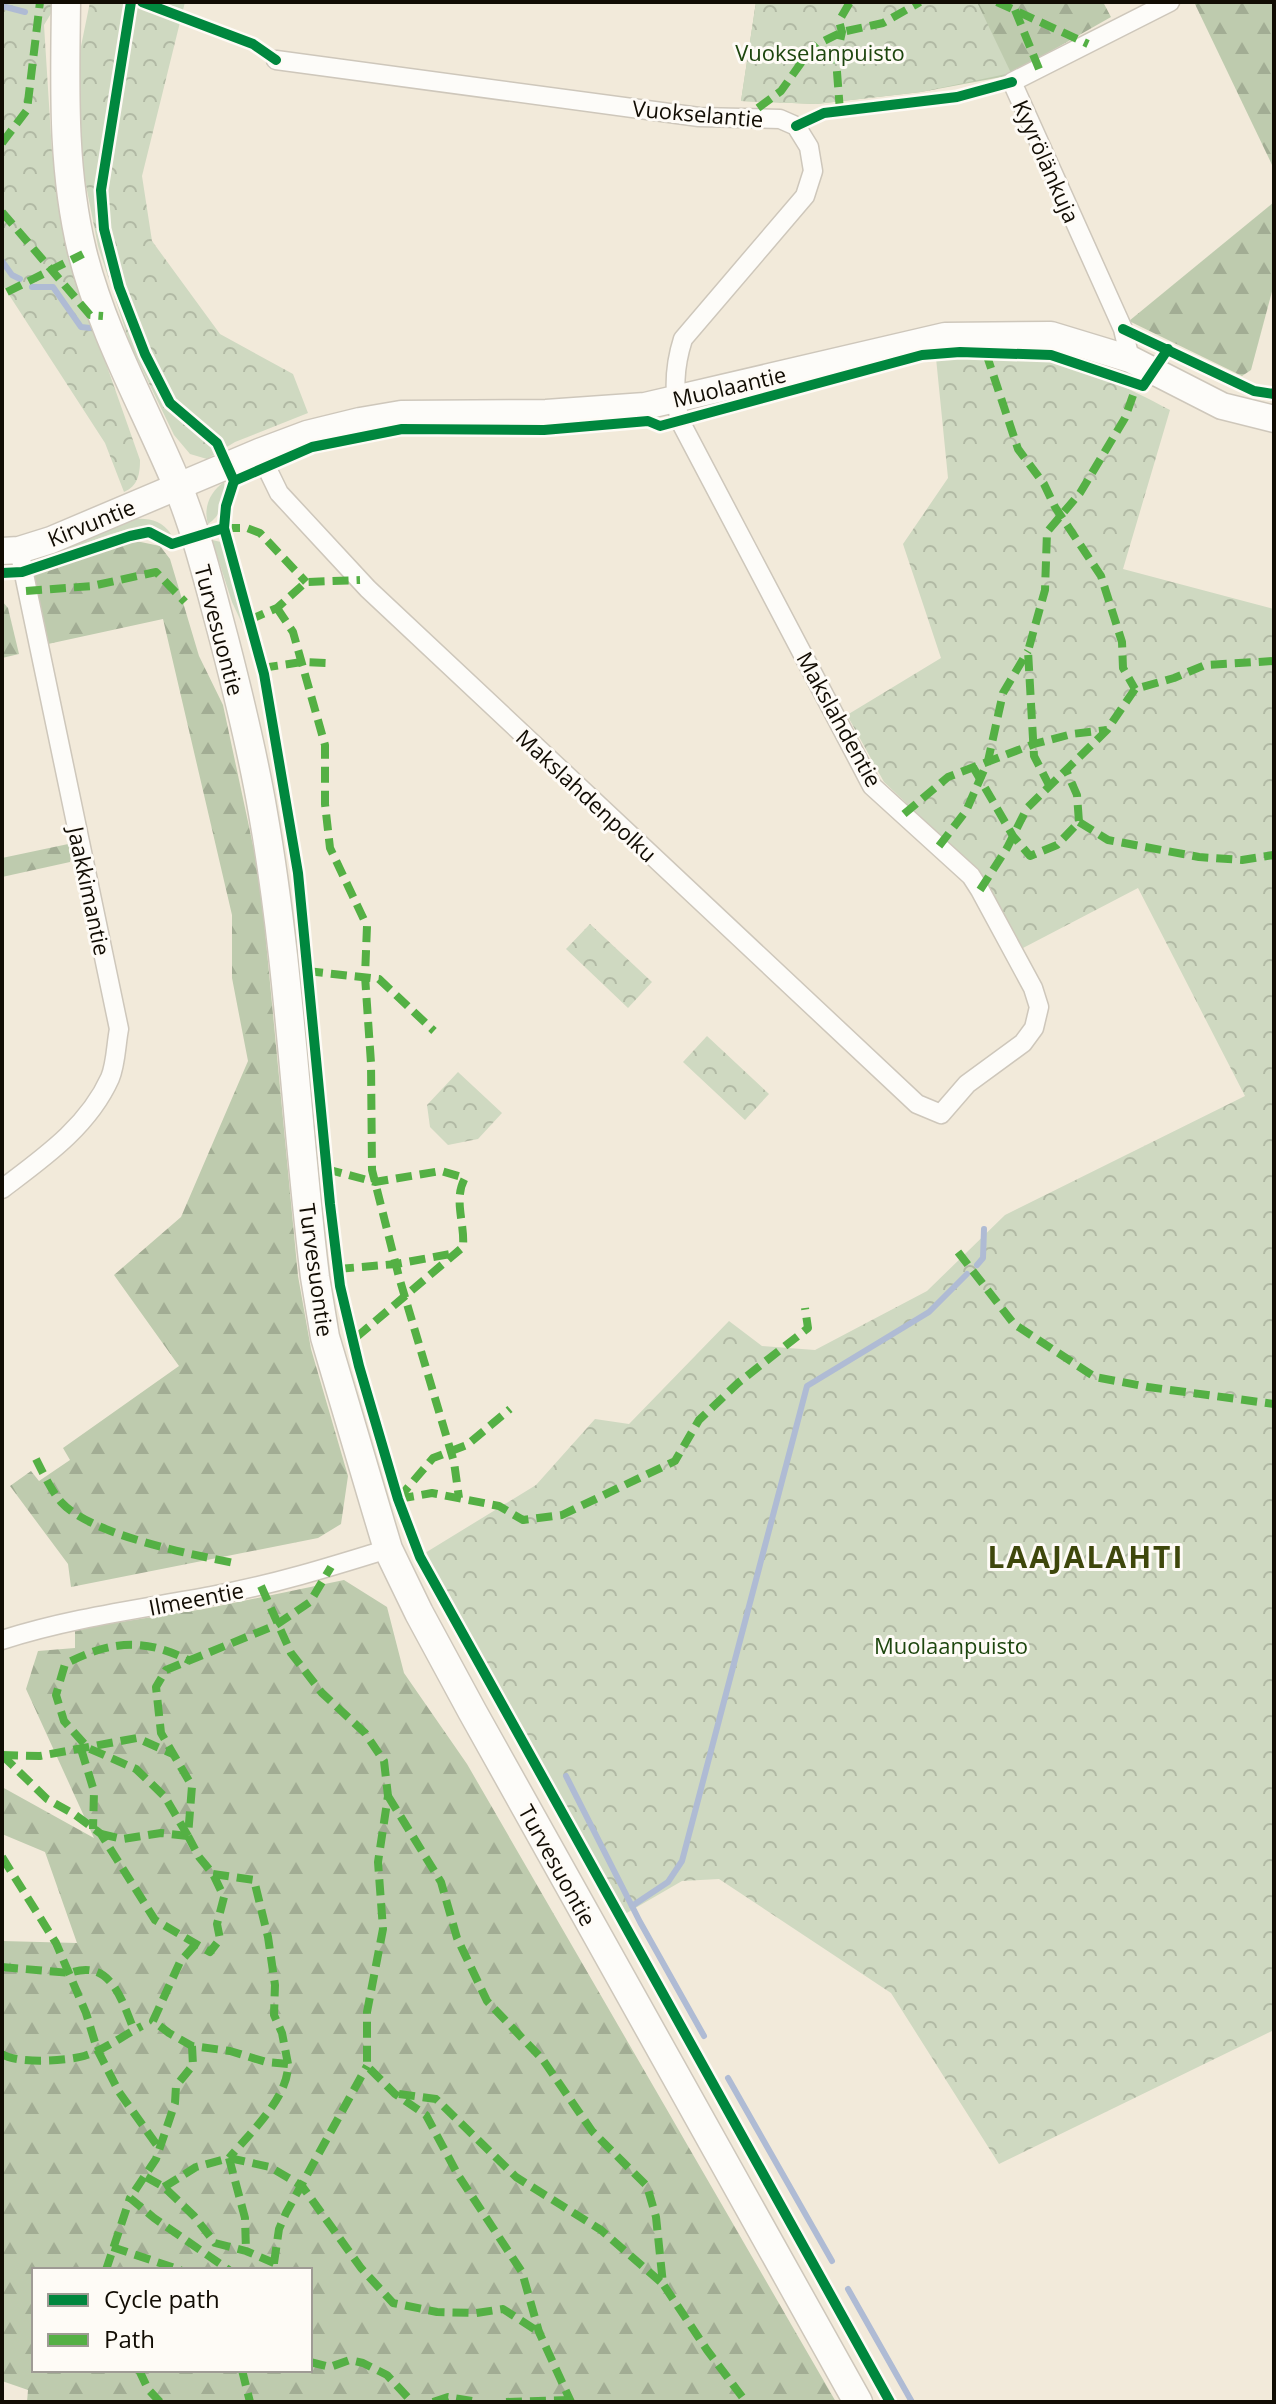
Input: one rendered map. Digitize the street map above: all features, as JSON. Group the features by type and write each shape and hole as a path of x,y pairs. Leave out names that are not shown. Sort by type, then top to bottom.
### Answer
{"main road":[{"name":"Turvesuontie","path":"66,2 64,129 70,188 82,250 110,335 177,485 224,638 263,812 282,951 315,1277 325,1337 388,1549 472,1711 858,2402"},
{"name":"Turvesuontie","path":"66,42 82,2"}],"street":[{"name":"Kyyrölänkuja","path":"1130,359 1123,329 1012,82 1170,2"},
{"name":"Vuokselantie","path":"276,60 699,117 780,119 796,126 809,147 813,171 805,196 683,339 675,367 675,400"},
{"name":"Muolaantie","path":"177,485 307,434 360,421 401,414 609,410 675,400 945,336 1051,335 1130,359 1222,406 1274,419"},
{"name":"Makslahdentie","path":"675,400 687,438 872,786 971,876 1033,988 1039,1007 1029,1035 1023,1043 967,1084 941,1114"},
{"name":"Makslahdenpolku","path":"259,452 279,493 368,589 917,1104 941,1114"},
{"name":"Kirvuntie","path":"10,550 51,540 177,485"},
{"name":"Jaakkimantie","path":"2,1189 57,1147 90,1113 111,1076 119,1029 10,550"},
{"name":"Ilmeentie","path":"2,1640 84,1618 261,1586 388,1549"}],"green space":[{"path":"2,2 58,2 44,25 52,152 71,250 97,338 140,460 137,479 124,492 105,443 2,284"},
{"path":"90,2 185,2 142,176 152,241 220,334 293,374 308,413 235,442 207,459 190,454 174,435 130,344 98,246 80,155 77,66"},
{"name":"Vuokselanpuisto","path":"756,2 1103,2 1111,17 1007,76 921,92 816,104 741,101"},
{"name":"Vuokselanpuisto","path":"756,2 977,2 1011,73 921,92 816,104 741,101"},
{"path":"1194,2 1274,2 1274,169"},
{"path":"1274,202 1274,284 1251,370 1242,376 1129,321"},
{"name":"Muolaanpuisto","path":"1018,357 1067,365 1102,377 1170,410 1123,569 1274,609 1274,2030 999,2164 891,1993 719,1879 682,1881 625,1914 425,1553 536,1485 595,1419 629,1424 729,1321 762,1346 815,1350 927,1291 1005,1215 1245,1096 1138,888 1023,948 976,869 884,782 847,715 941,658 903,544 948,478 936,358"},
{"path":"224,482 222,506 208,524 206,512 209,500"},
{"path":"135,519 155,521 171,534 144,528 129,529 37,563 40,557"},
{"path":"212,540 221,542 224,547 251,643 232,602"},
{"path":"136,541 160,546 170,559 199,656 223,705 260,878 298,1276 311,1349 348,1476 341,1524 318,1538 71,1587 68,1564 10,1486 31,1471 39,1481 70,1460 63,1448 179,1366 114,1275 181,1217 248,1061 232,978 232,915 163,619 48,644 31,576"},
{"path":"2,601 8,608 19,654 2,658"},
{"path":"73,843 70,862 2,877 2,858"},
{"path":"590,924 652,982 628,1008 566,949"},
{"path":"707,1036 769,1094 745,1120 683,1062"},
{"path":"458,1072 502,1113 478,1139 448,1145 430,1127 427,1105"},
{"path":"344,1580 387,1607 404,1673 467,1764 836,2402 27,2402 28,2390 2,2381 2,1941 77,1943 45,1852 2,1834 2,1787 94,1838 26,1689 38,1651 75,1648 75,1629 204,1609"}],"waterway":[{"path":"2,6 25,12"},
{"path":"2,261 12,275 20,279"},
{"path":"32,287 53,287 81,327 90,328"},
{"path":"977,1265 983,1258 984,1229"},
{"path":"632,1906 668,1882 682,1861 807,1386 929,1312 967,1274"},
{"path":"566,1776 640,1922 704,2036"},
{"path":"728,2078 832,2261"},
{"path":"848,2289 912,2402"}],"marked path":[{"path":"2,143 27,110 40,2"},
{"path":"840,111 836,59 842,32 839,21 850,2"},
{"path":"758,108 781,91 818,44 842,32 883,23 920,2"},
{"path":"997,2 1088,44"},
{"path":"1015,10 1039,69"},
{"path":"2,212 90,315 103,316"},
{"path":"7,292 83,254"},
{"path":"986,353 1018,449 1044,484 1055,507 1101,576 1122,642 1123,668 1135,689"},
{"path":"1050,787 1034,756 1028,651 1045,590 1047,532 1080,493 1125,418 1137,384"},
{"path":"224,528 247,528 260,533 306,582"},
{"path":"26,591 92,586 156,572 185,602"},
{"path":"249,620 277,608 306,582 360,580"},
{"path":"277,608 293,632 325,745 325,804 330,848 367,926 365,976 371,1063 372,1170 399,1277 454,1462 459,1498"},
{"path":"939,846 966,811 988,761 1003,693 1028,651"},
{"path":"980,890 1007,848 1027,808 1107,730 1135,689 1205,665 1274,661"},
{"path":"262,668 302,662 327,663"},
{"path":"904,814 948,777 1034,744 1072,734 1107,730"},
{"path":"973,767 1013,836 1030,856 1057,845 1079,822 1077,795 1066,770"},
{"path":"1079,822 1108,840 1199,857 1242,860 1274,855"},
{"path":"307,971 379,979 434,1031"},
{"path":"326,1169 375,1182 441,1171 465,1178 460,1194 463,1247 353,1340"},
{"path":"958,1252 1014,1324 1095,1377 1274,1404"},
{"path":"338,1269 396,1264 456,1253"},
{"path":"398,1499 432,1493 499,1506 523,1520 562,1515 675,1461 699,1420 738,1383 808,1328 805,1308"},
{"path":"398,1499 433,1458 467,1445 510,1409"},
{"path":"36,1459 61,1502 94,1524 142,1542 234,1563"},
{"path":"2,1755 47,1799 101,1834 155,1920 210,1952 220,1939 217,1924 224,1897 188,1836 192,1786 161,1733 156,1687 166,1670 276,1625 310,1602 331,1567"},
{"path":"261,1586 291,1653 322,1693 365,1733 384,1761 388,1796 378,1862 383,1929 367,2012 367,2066 395,2094 426,2115 458,2175 522,2272 539,2332 571,2402"},
{"path":"188,1836 165,1797 136,1769 88,1748 64,1721 56,1695 65,1664 97,1650 142,1645 190,1661"},
{"path":"2,1755 40,1756 137,1738 173,1754"},
{"path":"81,1749 94,1791 93,1829"},
{"path":"388,1796 441,1882 457,1938 487,2001 543,2060 592,2131 647,2186 656,2217 663,2284 746,2402"},
{"path":"101,1834 123,1839 161,1833 188,1836"},
{"path":"2,1857 56,1943 86,2013 97,2049 119,2092 159,2148"},
{"path":"213,1874 254,1880 268,1937 275,1985 274,2015 282,2033 288,2064"},
{"path":"195,1945 180,1962 153,2021 192,2046 288,2064 287,2076 275,2102 229,2158"},
{"path":"2,1967 96,1972 113,1985 134,2030"},
{"path":"2,2054 30,2060 76,2058 99,2050 142,2026"},
{"path":"192,2046 193,2065 176,2086 175,2103 156,2159 130,2198 226,2268"},
{"path":"274,2263 279,2229 286,2213 367,2066"},
{"path":"399,2094 436,2099 516,2177 601,2230 663,2284"},
{"path":"229,2158 245,2218 246,2251"},
{"path":"164,2187 196,2167 229,2158 270,2167 302,2186 361,2268 393,2303 437,2312 476,2313 503,2309 539,2332"},
{"path":"146,2177 164,2187 194,2216 215,2243 246,2251 274,2263 274,2268"},
{"path":"107,2268 130,2198"},
{"path":"112,2247 175,2268"},
{"path":"312,2362 330,2367 350,2360 363,2363 387,2375 412,2402"},
{"path":"140,2372 148,2389 160,2402"},
{"path":"242,2372 250,2402"},
{"path":"433,2402 448,2397 478,2402"},
{"path":"506,2402 570,2400"}],"cycle path":[{"path":"131,2 101,190 104,229 119,287 145,354 170,403 217,443 234,481 226,506 224,528 264,674 298,873 340,1286 359,1366 398,1499 420,1557 890,2402"},
{"path":"142,2 253,44 276,60"},
{"path":"796,126 824,113 957,97 1012,82"},
{"path":"1123,329 1254,391 1274,394"},
{"path":"234,481 312,447 402,429 544,430 648,421 660,426 922,355 960,352 1051,355 1143,386 1168,349"},
{"path":"2,573 22,572 149,532 172,544 224,528"}],"district":[{"name":"LAAJALAHTI","path":"1086,1556"}]}
